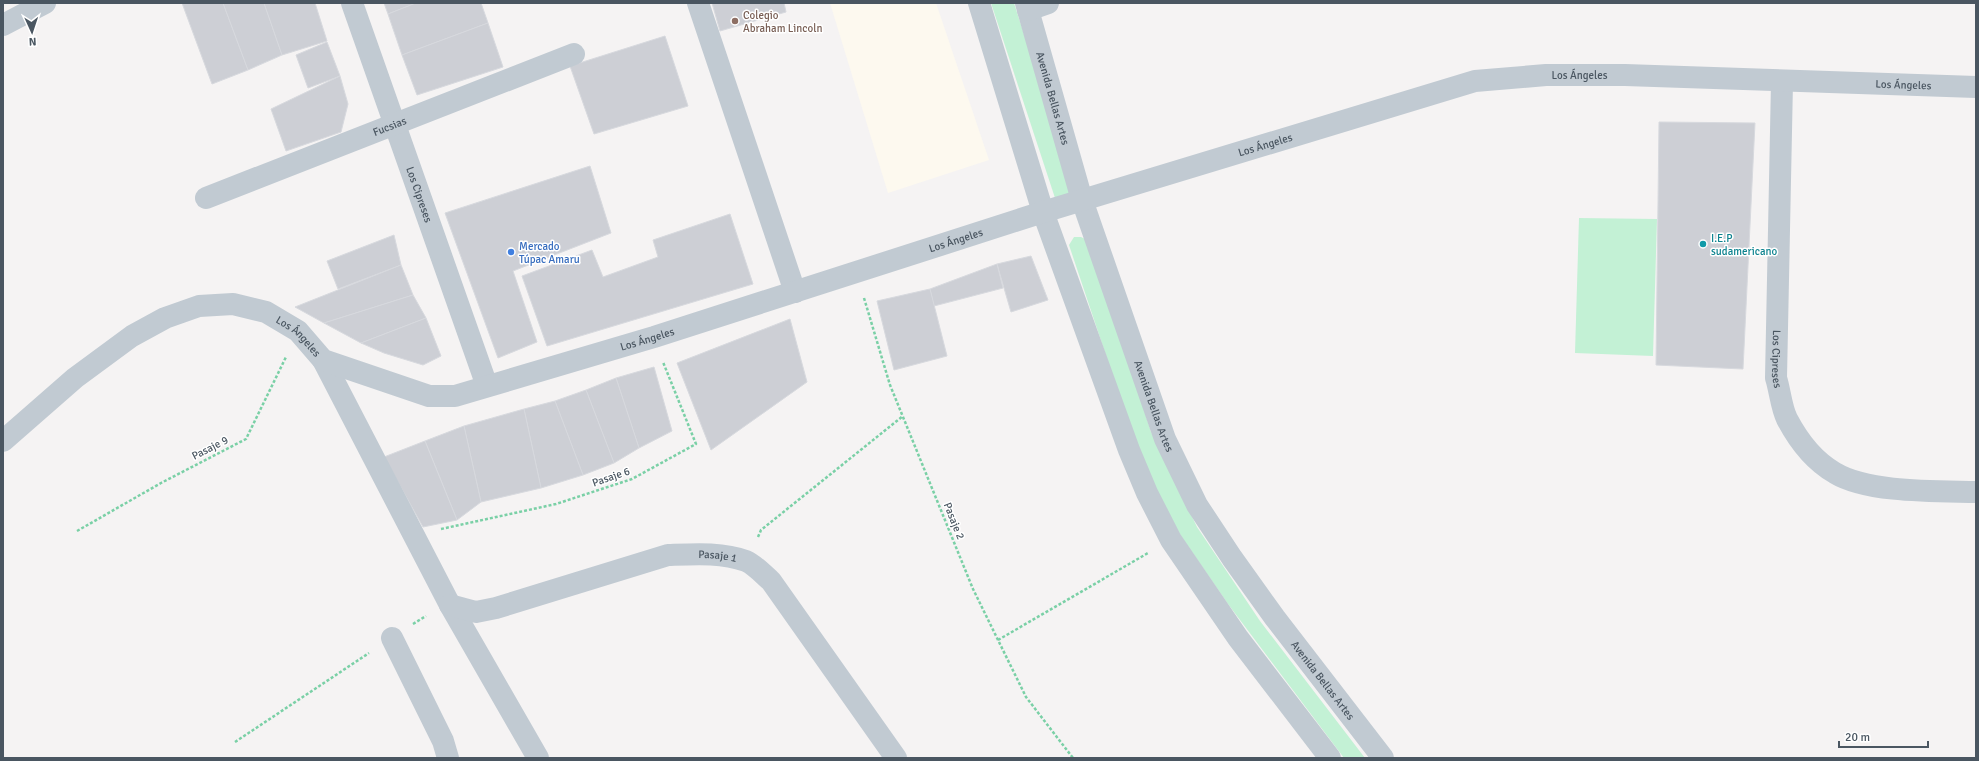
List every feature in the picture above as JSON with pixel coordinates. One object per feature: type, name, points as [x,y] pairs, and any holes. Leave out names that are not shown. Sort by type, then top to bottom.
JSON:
[{"type":"street","points":[[3,25],[45,3]]},
{"type":"street","name":"Los Cipreses","points":[[352,3],[487,386]]},
{"type":"street","points":[[698,3],[795,292]]},
{"type":"street","points":[[978,3],[1043,212],[1129,450],[1170,540],[1238,638],[1330,758]]},
{"type":"street","name":"Avenida Bellas Artes","points":[[1034,5],[1082,200],[1165,439],[1198,506],[1275,618],[1383,758]]},
{"type":"street","name":"Fucsias","points":[[206,198],[574,54]]},
{"type":"street","name":"Los Ángeles","points":[[3,441],[31,414],[75,378],[132,336],[165,318],[199,306],[233,304],[266,312],[298,331],[323,360],[429,396],[455,396],[654,337],[1043,212],[1475,81],[1562,75],[1625,75],[1976,88]]},
{"type":"street","name":"Los Cipreses","points":[[1782,82],[1776,378],[1786,418],[1808,451],[1835,474],[1869,486],[1976,492]]},
{"type":"street","points":[[323,360],[450,605],[538,758]]},
{"type":"street","name":"Pasaje 1","points":[[450,605],[476,612],[496,608],[668,556],[692,554],[724,556],[747,562],[771,581],[896,758]]},
{"type":"street","points":[[392,638],[443,741],[448,758]]},
{"type":"path","name":"Pasaje 2","points":[[857,272],[890,385],[973,589],[1026,697],[1073,758]]},
{"type":"path","name":"Pasaje 9","points":[[77,532],[161,482],[246,439],[298,331]]},
{"type":"path","name":"Pasaje 6","points":[[413,536],[492,517],[556,504],[632,479],[696,444],[654,337]]},
{"type":"path","points":[[747,562],[761,530],[903,416]]},
{"type":"path","points":[[998,640],[1170,540]]},
{"type":"path","points":[[235,742],[433,611],[450,605]]},
{"type":"shaded area","points":[[830,3],[936,3],[989,160],[888,193]]},
{"type":"green space","points":[[991,3],[1014,3],[1077,199],[1055,198]]},
{"type":"green space","points":[[1579,218],[1657,219],[1653,356],[1575,353]]},
{"type":"green space","points":[[1074,237],[1081,237],[1091,242],[1151,432],[1197,527],[1260,621],[1365,758],[1344,758],[1228,604],[1181,536],[1156,490],[1134,439],[1069,245]]},
{"type":"building","points":[[182,3],[223,3],[248,70],[212,84]]},
{"type":"building","points":[[223,3],[264,3],[282,55],[248,70]]},
{"type":"building","points":[[264,3],[315,3],[327,41],[282,55]]},
{"type":"building","points":[[384,3],[416,3],[388,14]]},
{"type":"building","points":[[416,3],[481,3],[488,23],[402,55],[388,14]]},
{"type":"building","name":"Colegio Abraham Lincoln","points":[[712,3],[784,3],[786,12],[720,31]]},
{"type":"building","points":[[488,23],[503,67],[417,95],[402,55]]},
{"type":"building","points":[[665,36],[688,106],[594,134],[570,66]]},
{"type":"building","points":[[327,42],[340,76],[308,88],[296,55]]},
{"type":"building","points":[[340,76],[348,104],[341,132],[286,151],[271,109]]},
{"type":"building","name":"I.E.P sudamericano","points":[[1659,122],[1755,123],[1743,369],[1656,365]]},
{"type":"building","name":"Mercado Túpac Amaru","points":[[590,166],[611,233],[513,271],[537,342],[498,358],[445,213]]},
{"type":"building","points":[[730,214],[753,284],[547,346],[522,276],[592,250],[603,277],[658,257],[653,240]]},
{"type":"building","points":[[394,235],[401,265],[338,289],[327,261]]},
{"type":"building","points":[[1031,256],[1048,300],[1011,312],[997,264]]},
{"type":"building","points":[[997,264],[1003,288],[934,306],[930,289]]},
{"type":"building","points":[[401,265],[413,295],[324,323],[295,307]]},
{"type":"building","points":[[930,289],[947,356],[894,370],[877,301]]},
{"type":"building","points":[[413,295],[426,318],[361,343],[324,323]]},
{"type":"building","points":[[426,318],[441,356],[423,365],[384,353],[361,343]]},
{"type":"building","points":[[790,319],[807,382],[711,450],[677,363]]},
{"type":"building","points":[[654,367],[672,431],[639,448],[616,378]]},
{"type":"building","points":[[616,378],[639,448],[614,463],[586,390]]},
{"type":"building","points":[[586,390],[614,463],[583,475],[555,401]]},
{"type":"building","points":[[555,401],[583,475],[541,488],[524,409]]},
{"type":"building","points":[[524,409],[541,488],[481,502],[464,426]]},
{"type":"building","points":[[464,426],[481,502],[457,520],[425,441]]},
{"type":"building","points":[[425,441],[457,520],[423,527],[384,457]]},
{"type":"place","name":"Colegio Abraham Lincoln","points":[[735,21]]},
{"type":"place","name":"I.E.P sudamericano","points":[[1703,244]]},
{"type":"place","name":"Mercado Túpac Amaru","points":[[511,252]]}]
